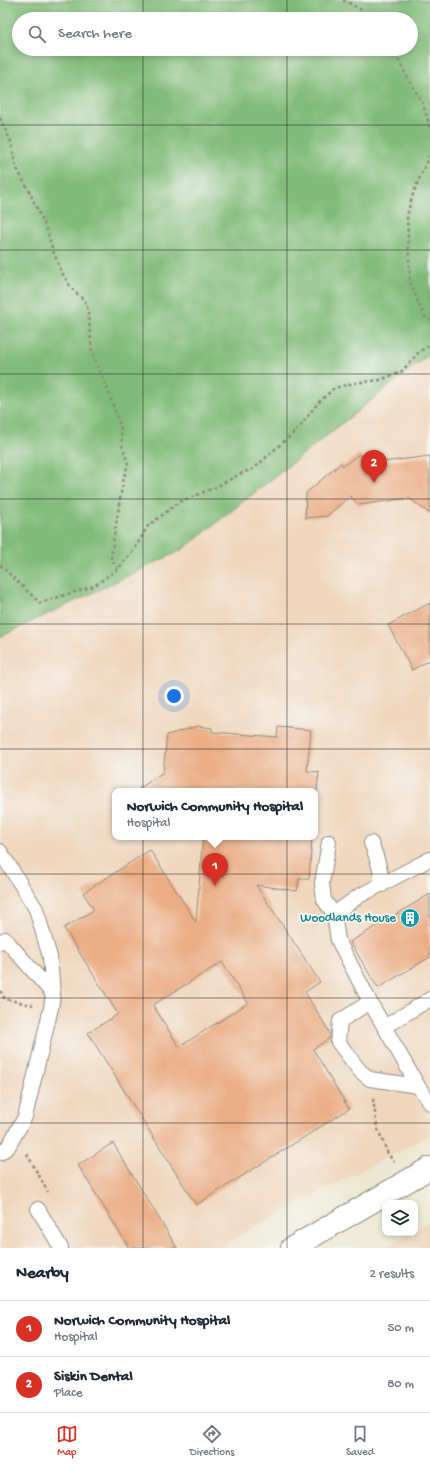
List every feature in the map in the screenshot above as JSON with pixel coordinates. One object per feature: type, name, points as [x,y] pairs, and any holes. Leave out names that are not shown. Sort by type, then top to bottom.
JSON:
[{"type":"street","points":[[292,1248],[430,1168]]},
{"type":"lane","points":[[329,842],[322,883],[324,900],[334,914],[338,940],[384,1027],[418,1086],[430,1103]]},
{"type":"lane","points":[[371,843],[378,858],[381,870],[382,885]]},
{"type":"lane","points":[[0,851],[36,909],[50,957],[53,994],[25,1117],[8,1147],[0,1153]]},
{"type":"lane","points":[[334,914],[359,896],[430,859]]},
{"type":"lane","points":[[0,942],[5,939],[53,994]]},
{"type":"lane","points":[[384,1027],[430,999]]},
{"type":"lane","points":[[370,1002],[340,1021],[338,1042],[360,1071],[370,1079],[418,1086]]},
{"type":"lane","points":[[38,1209],[61,1248]]},
{"type":"path","points":[[343,0],[363,12]]},
{"type":"path","points":[[396,56],[424,104],[430,128]]},
{"type":"path","points":[[0,118],[11,142],[16,167],[46,228],[62,273],[72,289],[85,301],[88,310],[92,352],[106,385],[121,428],[122,445],[128,464],[123,481],[111,559],[118,569]]},
{"type":"path","points":[[430,155],[412,197],[407,216],[410,282],[424,316],[430,320]]},
{"type":"path","points":[[0,565],[40,603],[94,586],[118,569],[134,550],[148,526],[179,502],[214,488],[253,469],[299,428],[318,404],[334,388],[354,383],[380,380],[401,372],[420,351],[430,345]]},
{"type":"path","points":[[0,991],[5,999],[51,1008]]},
{"type":"path","points":[[370,1079],[377,1127],[388,1154],[406,1181]]},
{"type":"path","points":[[16,1133],[48,1193]]},
{"type":"shaded area","points":[[430,354],[430,1135],[258,1225],[219,1248],[0,1248],[0,637],[182,550]]},
{"type":"shaded area","points":[[430,1221],[430,1248],[384,1248],[405,1236],[418,1236],[418,1228]]},
{"type":"green space","points":[[0,0],[430,0],[430,354],[182,550],[0,637]]},
{"type":"building","points":[[359,454],[367,464],[430,456],[430,514],[409,498],[359,505],[350,496],[327,516],[305,518],[306,493],[341,463],[343,466]]},
{"type":"building","points":[[430,603],[430,660],[412,670],[388,625]]},
{"type":"building","points":[[198,726],[212,728],[212,732],[277,737],[278,727],[311,730],[307,771],[319,772],[317,788],[140,788],[163,772],[167,735]]},
{"type":"building","points":[[203,840],[312,840],[309,879],[299,879],[297,891],[256,885],[320,982],[305,992],[330,1033],[330,1038],[313,1049],[349,1109],[196,1205],[88,1033],[118,1014],[64,928],[94,910],[83,893],[150,850],[196,922]],"holes":[[[222,962],[248,1003],[179,1047],[153,1005]]]},
{"type":"building","name":"Woodlands House","points":[[430,894],[430,957],[378,988],[350,942]]},
{"type":"building","points":[[113,1143],[177,1248],[129,1248],[78,1165]]},
{"type":"place","name":"Siskin Dental","points":[[374,483]]},
{"type":"place","name":"Norwich Community Hospital","points":[[215,886]]},
{"type":"place","name":"Woodlands House","points":[[410,918]]}]
